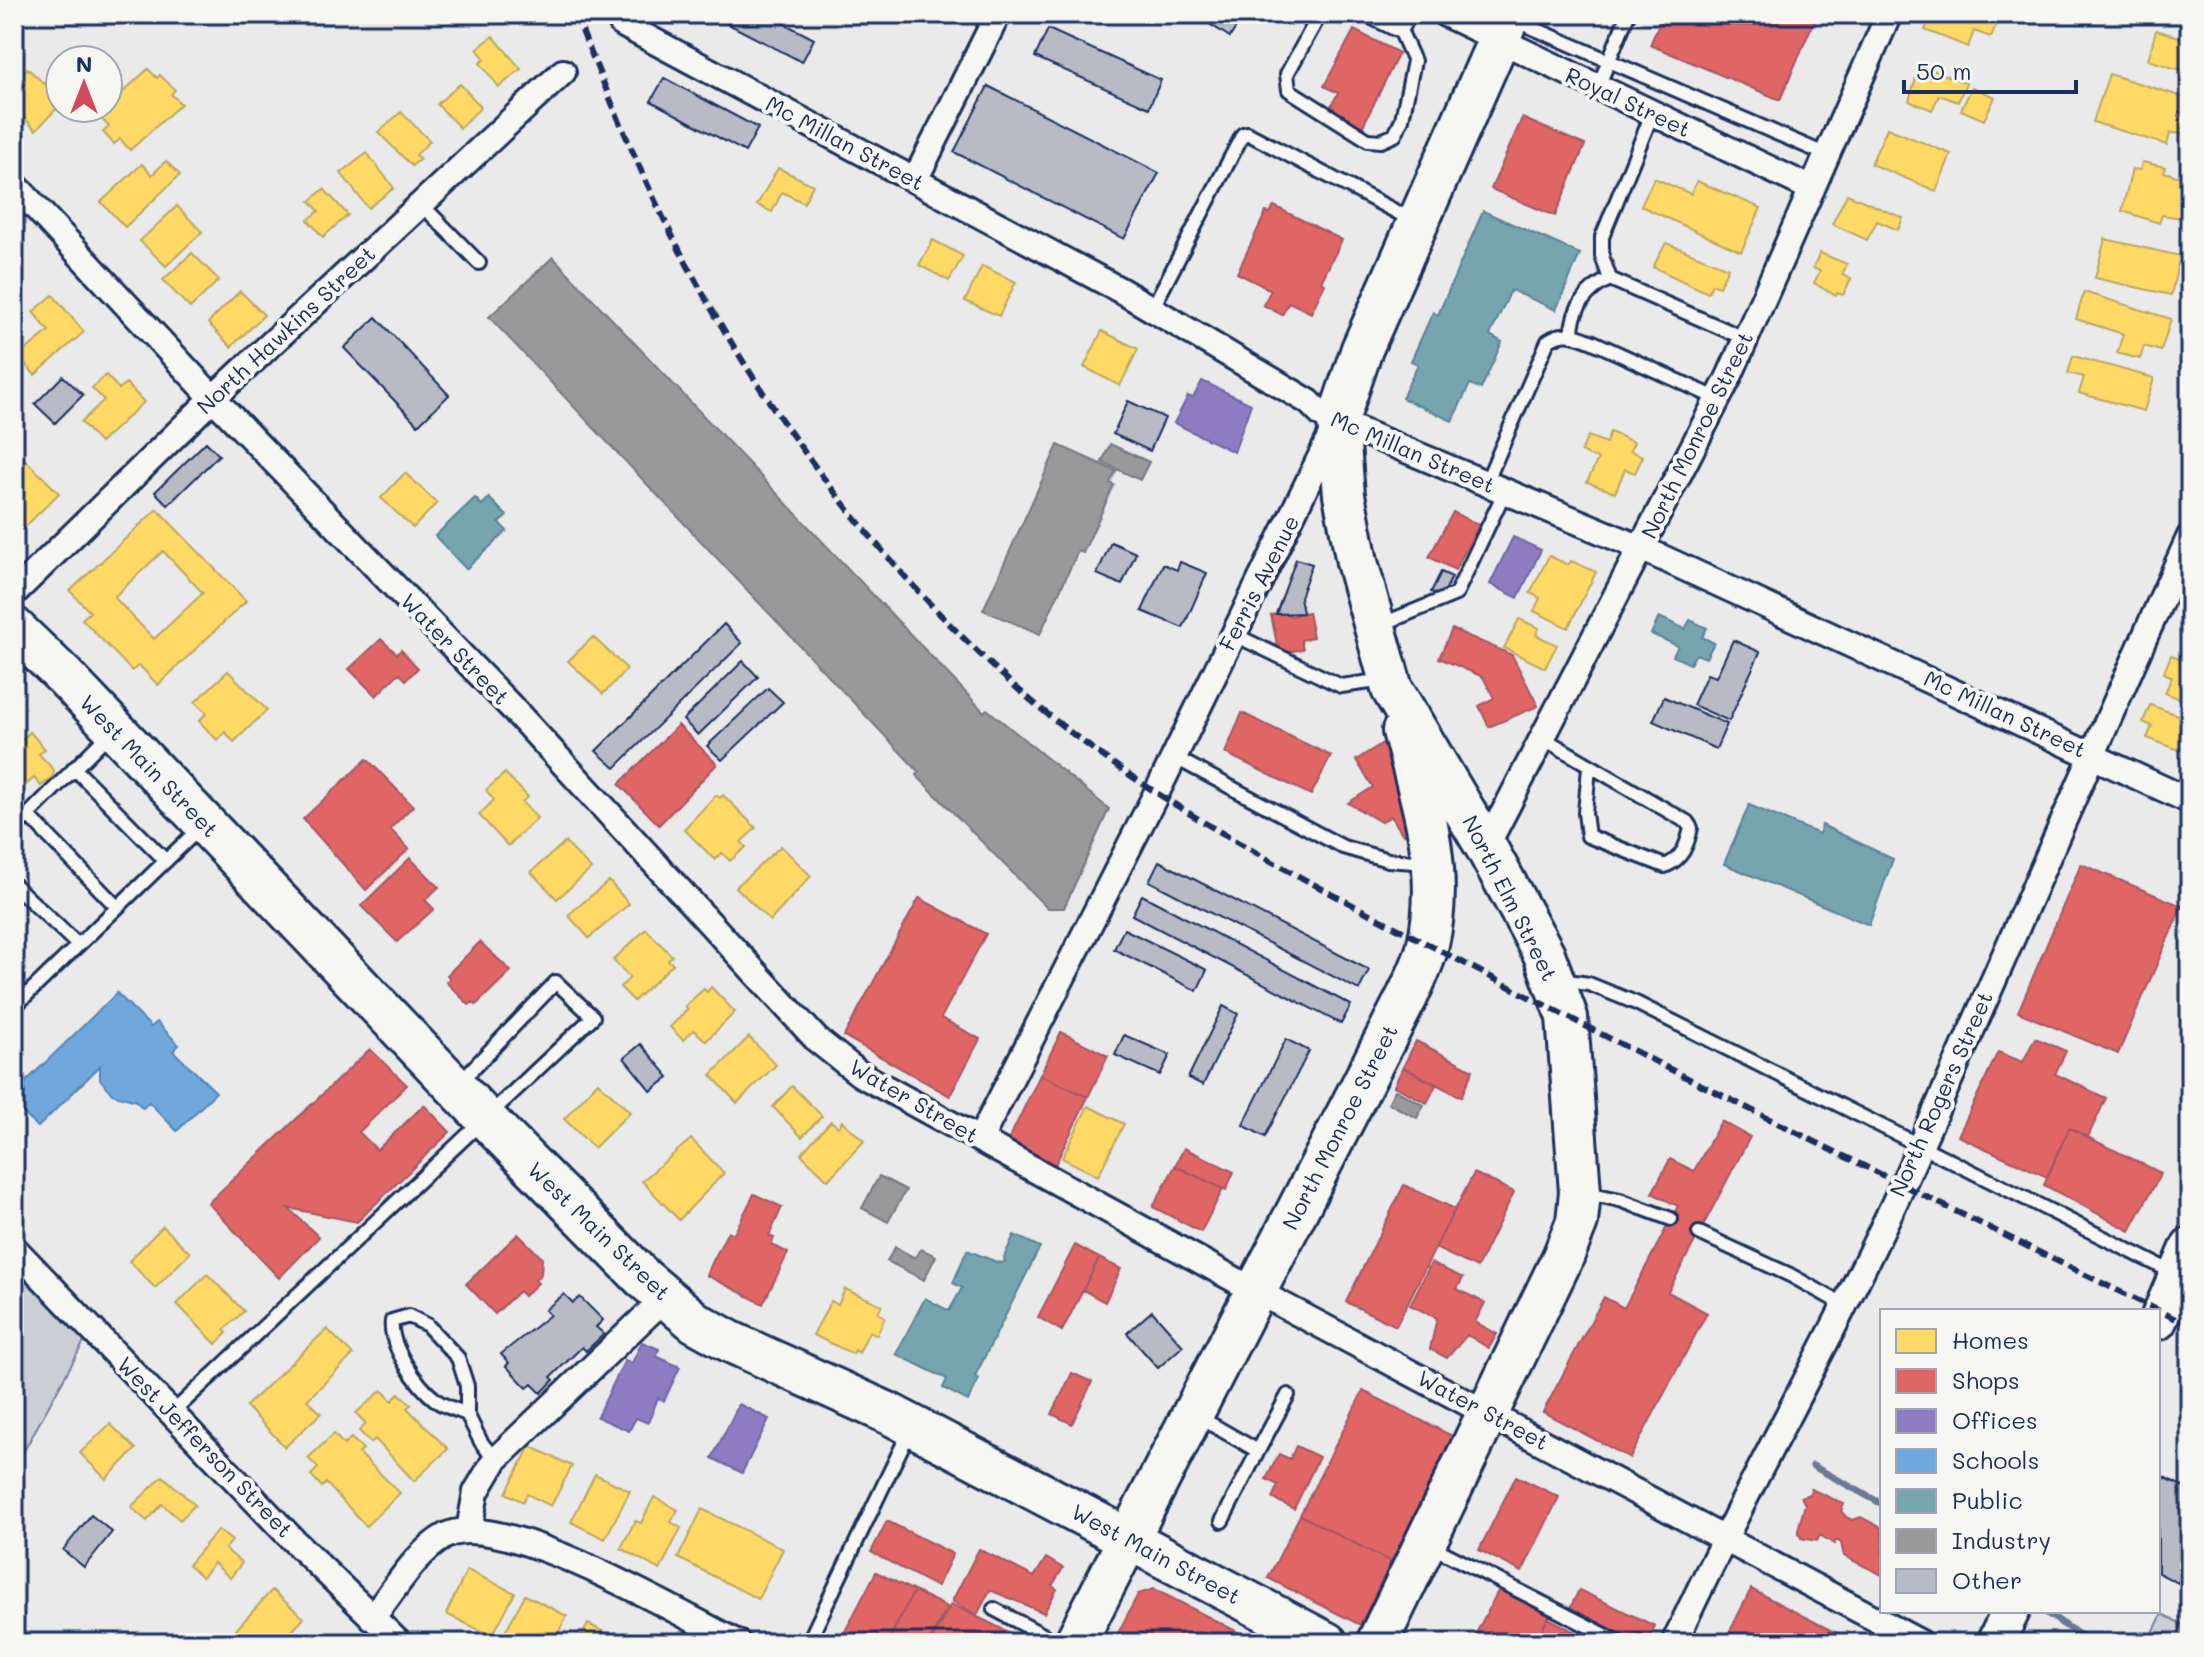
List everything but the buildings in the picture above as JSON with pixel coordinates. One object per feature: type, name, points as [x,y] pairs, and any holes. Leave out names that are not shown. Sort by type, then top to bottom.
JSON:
[{"type":"main road","name":"Ferris Avenue","points":[[1338,420],[1362,349],[1506,24]]},
{"type":"main road","name":"North Elm Street","points":[[1338,420],[1344,495],[1373,627],[1390,684],[1486,847],[1544,954],[1567,1017],[1580,1192],[1577,1222],[1563,1257],[1377,1643]]},
{"type":"main road","name":"West Main Street","points":[[14,628],[487,1120],[695,1322],[731,1342],[913,1426],[1323,1642]]},
{"type":"main road","name":"North Monroe Street","points":[[1075,1643],[1408,995],[1428,944],[1434,864],[1427,818],[1390,684]]},
{"type":"street","points":[[915,180],[998,14]]},
{"type":"street","name":"Royal Street","points":[[1445,14],[1506,24],[1598,87],[1812,189]]},
{"type":"street","name":"North Monroe Street","points":[[1486,847],[1718,399],[1889,14]]},
{"type":"street","name":"Mc Millan Street","points":[[622,19],[1152,309],[1309,402],[1322,415],[1641,548],[2190,801]]},
{"type":"street","name":"North Hawkins Street","points":[[14,593],[213,398],[563,72]]},
{"type":"street","name":"Water Street","points":[[14,184],[213,398],[516,712],[817,1040],[860,1074],[1921,1643]]},
{"type":"street","name":"Ferris Avenue","points":[[980,1139],[1174,757],[1338,420]]},
{"type":"street","name":"North Rogers Street","points":[[1674,1643],[1919,1147],[2090,754],[2187,551]]},
{"type":"street","name":"West Jefferson Street","points":[[14,1248],[399,1643]]},
{"type":"street","points":[[2160,1317],[2185,1267]]},
{"type":"street","points":[[469,1530],[476,1492],[495,1460],[666,1297]]},
{"type":"street","points":[[372,1618],[425,1552],[444,1537],[469,1530],[520,1540],[567,1558],[738,1643]]},
{"type":"street","points":[[1995,1643],[2010,1613]]},
{"type":"lane","points":[[1320,14],[1287,74],[1289,90],[1368,140],[1381,141],[1395,135],[1402,119],[1414,61],[1401,32],[1364,14]]},
{"type":"lane","points":[[1401,32],[1409,14]]},
{"type":"lane","points":[[1598,87],[1628,14]]},
{"type":"lane","points":[[1506,24],[1608,62],[1827,155]]},
{"type":"lane","points":[[1652,114],[1602,237],[1602,256],[1610,279],[1746,339]]},
{"type":"lane","points":[[1152,309],[1243,134],[1247,133],[1419,224]]},
{"type":"lane","points":[[422,205],[479,263]]},
{"type":"lane","points":[[1572,334],[1572,323],[1582,301],[1594,286],[1610,279]]},
{"type":"lane","points":[[1373,627],[1423,610],[1456,594],[1548,341],[1557,335],[1572,334],[1718,399]]},
{"type":"lane","points":[[1233,634],[1341,686],[1390,684]]},
{"type":"lane","points":[[14,829],[113,729]]},
{"type":"lane","points":[[1541,737],[1687,822],[1691,828],[1688,843],[1678,861],[1665,866],[1588,836],[1585,813],[1589,767]]},
{"type":"lane","points":[[1174,757],[1343,847],[1388,860],[1434,864]]},
{"type":"lane","points":[[74,768],[166,861]]},
{"type":"lane","points":[[28,815],[117,907]]},
{"type":"lane","points":[[14,1007],[204,824]]},
{"type":"lane","points":[[14,885],[78,945]]},
{"type":"lane","points":[[1553,979],[1589,984],[1636,1003],[1919,1147],[2185,1267]]},
{"type":"lane","points":[[172,1413],[593,1017],[556,982],[455,1086]]},
{"type":"lane","points":[[1580,1192],[1620,1200],[1671,1219]]},
{"type":"lane","points":[[1699,1233],[1790,1275],[1842,1304]]},
{"type":"lane","points":[[467,1414],[437,1401],[398,1354],[390,1337],[392,1321],[409,1316],[427,1325],[458,1358],[467,1386],[467,1414],[481,1442],[495,1460]]},
{"type":"lane","points":[[1222,1521],[1288,1395]]},
{"type":"lane","points":[[1191,1413],[1258,1451]]},
{"type":"lane","points":[[808,1643],[913,1426]]},
{"type":"lane","points":[[1426,1543],[1621,1643]]},
{"type":"lane","points":[[994,1609],[1058,1643]]},
{"type":"shaded area","points":[[14,1263],[85,1340],[14,1469]]},
{"type":"shaded area","points":[[2162,1614],[2190,1628],[2190,1643],[2148,1643]]},
{"type":"waterway","points":[[1813,1466],[1880,1503]]},
{"type":"waterway","points":[[2047,1613],[2091,1643]]},
{"type":"railway","points":[[575,14],[665,222],[711,308],[782,421],[863,528],[907,578],[952,627],[1051,717],[1163,797],[1282,867],[1735,1102],[2155,1309]]},
{"type":"railway","points":[[2160,1311],[2190,1326]]}]
